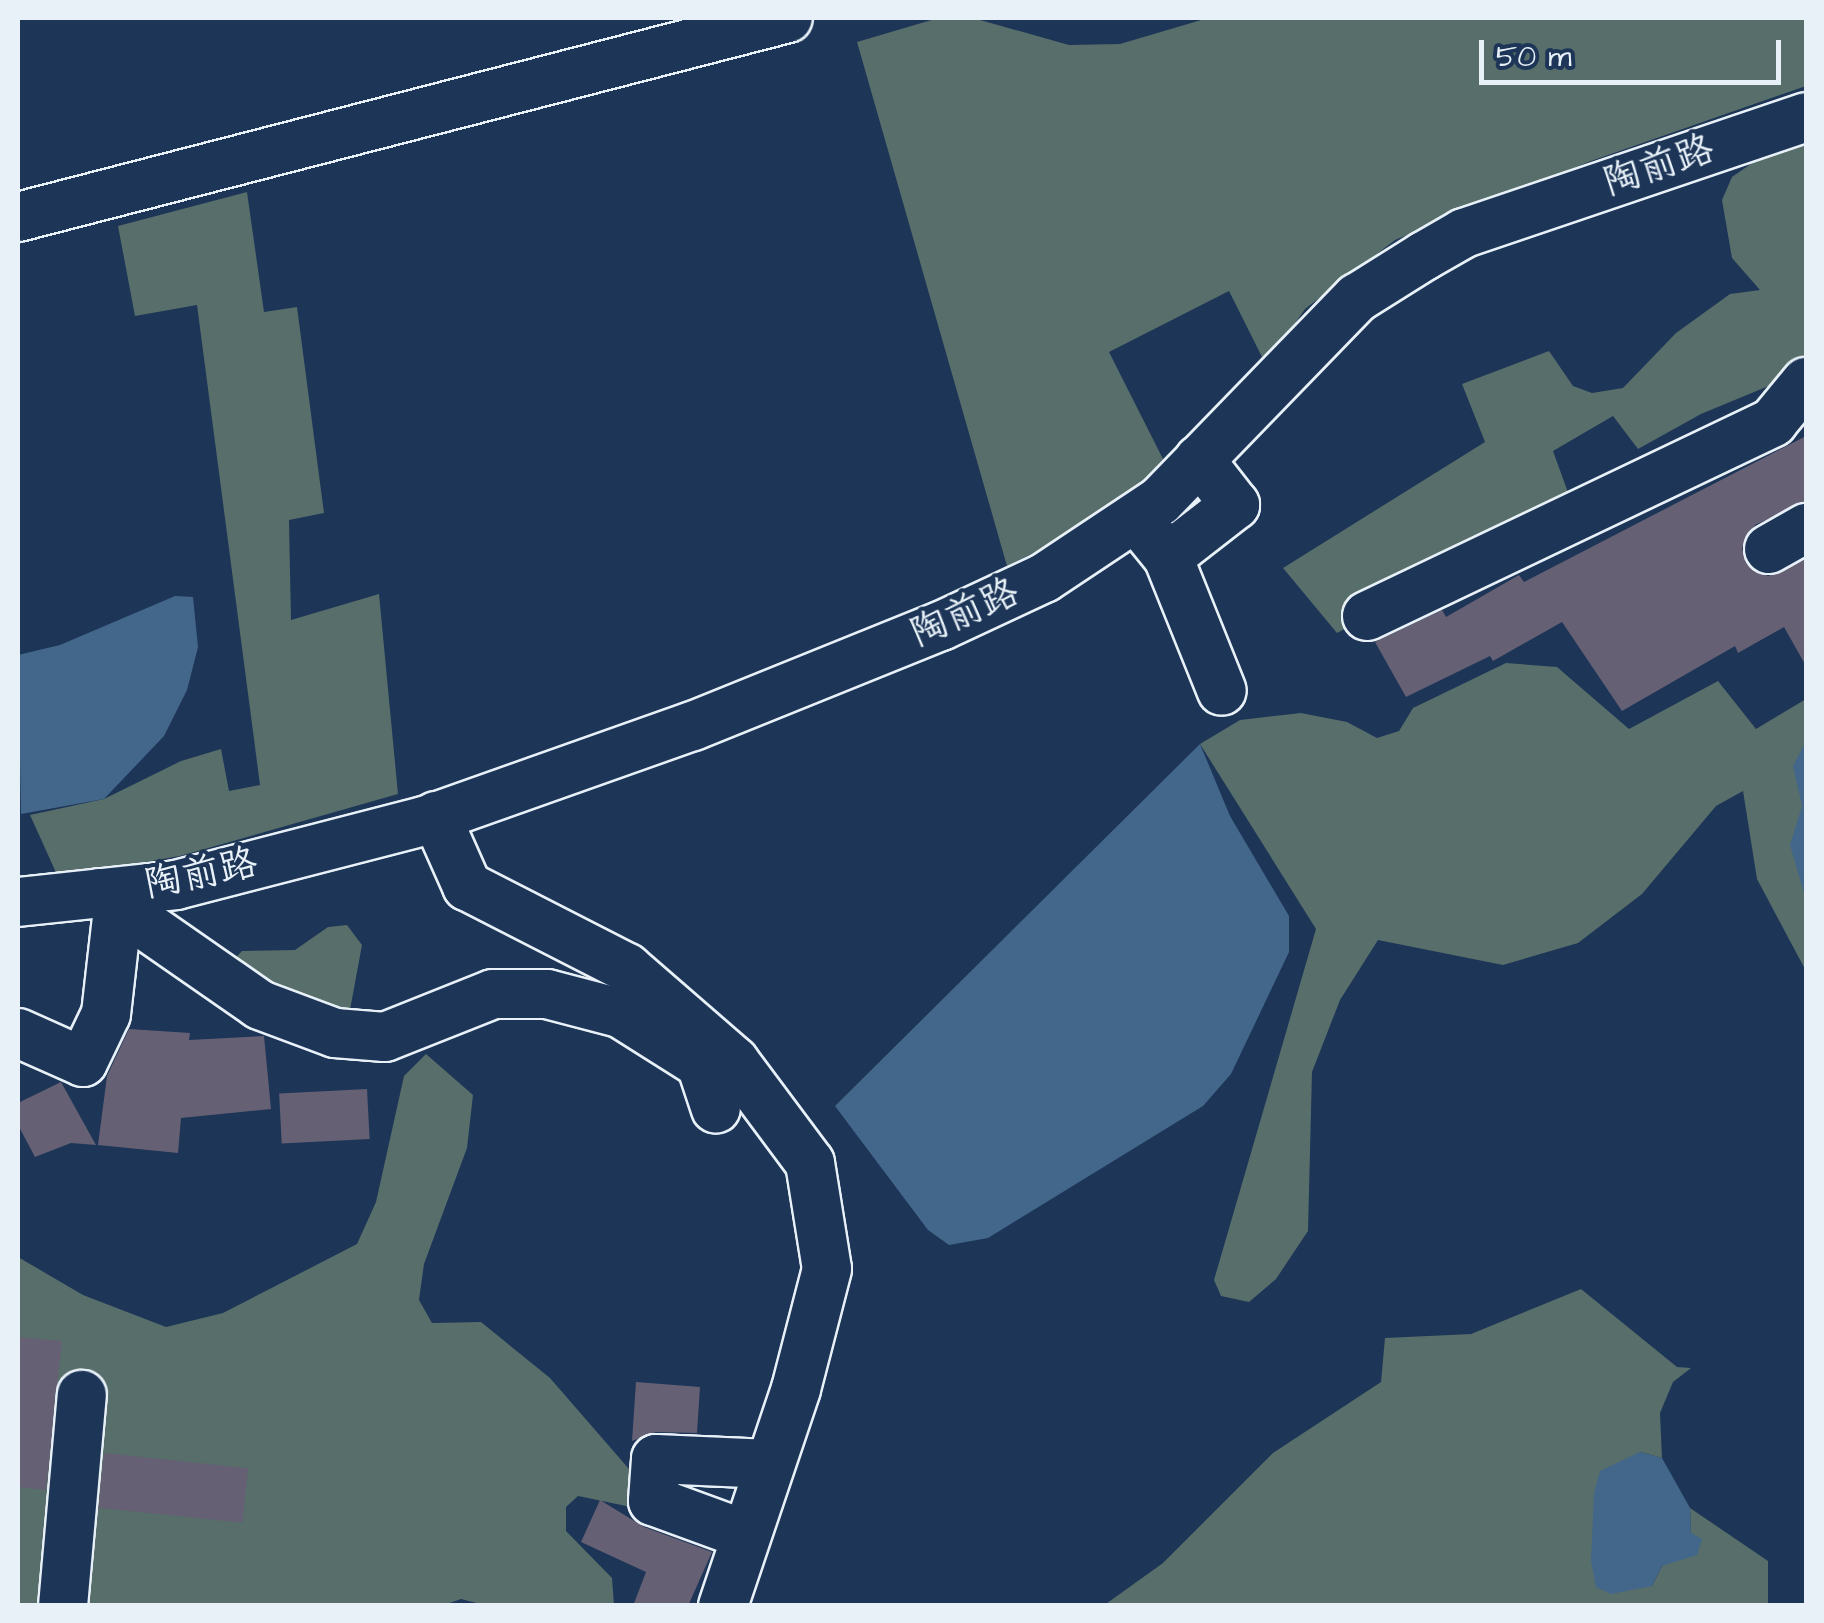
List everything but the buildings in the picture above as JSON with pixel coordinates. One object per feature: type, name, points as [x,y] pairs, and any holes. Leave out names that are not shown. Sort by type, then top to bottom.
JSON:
[{"type":"street","points":[[18,217],[788,18]]},
{"type":"street","name":"陶前路","points":[[18,902],[108,901],[436,816],[694,726],[941,626],[1044,578],[1137,519],[1357,298],[1464,233],[1806,118]]},
{"type":"street","points":[[1367,616],[1773,422],[1806,382]]},
{"type":"street","points":[[1168,557],[1236,505],[1200,459]]},
{"type":"street","points":[[1137,519],[1168,557],[1222,691]]},
{"type":"street","points":[[436,816],[467,886],[627,968],[719,1083]]},
{"type":"street","points":[[18,1033],[83,1062],[106,1014],[108,901]]},
{"type":"street","points":[[108,901],[260,1005],[335,1033],[385,1037],[493,994],[548,994],[620,1013],[664,1036],[701,1064],[810,1163],[827,1269],[770,1464],[723,1606]]},
{"type":"street","points":[[63,1606],[82,1395]]},
{"type":"street","points":[[746,1535],[653,1500],[656,1459],[770,1464]]},
{"type":"green space","points":[[1208,18],[1806,18],[1806,86],[1591,161],[1395,240],[1305,309],[1266,365],[1229,291],[1109,352],[1163,459],[1130,495],[1080,530],[1007,566],[857,42],[935,19],[980,20],[1069,45],[1120,44]]},
{"type":"green space","points":[[1806,136],[1806,352],[1790,377],[1701,414],[1638,449],[1613,416],[1553,451],[1574,509],[1337,633],[1283,568],[1485,442],[1462,384],[1549,351],[1573,386],[1592,393],[1623,388],[1676,333],[1730,294],[1760,290],[1732,258],[1722,200],[1732,177],[1778,145]]},
{"type":"green space","points":[[247,192],[264,312],[297,307],[324,513],[289,520],[291,620],[379,594],[398,794],[180,856],[58,877],[30,815],[104,799],[181,761],[221,749],[229,791],[260,785],[197,305],[135,316],[118,226]]},
{"type":"green space","points":[[1506,663],[1557,667],[1629,729],[1718,681],[1756,729],[1806,699],[1806,971],[1757,879],[1743,791],[1716,806],[1642,894],[1578,943],[1503,965],[1378,940],[1340,1000],[1312,1072],[1308,1231],[1276,1279],[1249,1302],[1221,1296],[1214,1280],[1316,929],[1200,744],[1240,720],[1301,713],[1347,722],[1377,738],[1399,731],[1413,708]]},
{"type":"green space","points":[[347,925],[362,945],[350,1010],[358,1019],[225,969],[242,951],[295,950],[328,927]]},
{"type":"green space","points":[[426,1054],[473,1095],[467,1148],[424,1264],[419,1300],[432,1323],[481,1322],[550,1378],[629,1469],[631,1507],[578,1496],[566,1507],[566,1531],[612,1578],[614,1605],[488,1606],[461,1599],[441,1606],[18,1605],[18,1257],[83,1295],[166,1327],[223,1313],[357,1244],[376,1202],[404,1076]]},
{"type":"green space","points":[[1581,1289],[1677,1367],[1691,1368],[1673,1382],[1660,1413],[1662,1458],[1640,1452],[1652,1586],[1662,1566],[1682,1555],[1691,1533],[1690,1508],[1768,1561],[1768,1605],[1103,1606],[1163,1563],[1273,1453],[1381,1382],[1385,1338],[1471,1334]]},
{"type":"water","points":[[175,596],[193,597],[198,647],[187,690],[164,736],[104,799],[21,814],[18,655],[60,645]]},
{"type":"water","points":[[1806,741],[1806,900],[1790,845],[1802,806],[1793,766]]},
{"type":"water","points":[[1200,744],[1230,816],[1289,916],[1289,952],[1231,1074],[1203,1106],[988,1238],[949,1245],[928,1230],[835,1106]]},
{"type":"water","points":[[1640,1452],[1662,1458],[1690,1508],[1691,1533],[1702,1539],[1697,1555],[1662,1566],[1652,1586],[1611,1594],[1596,1587],[1591,1561],[1594,1493],[1600,1471]]}]
